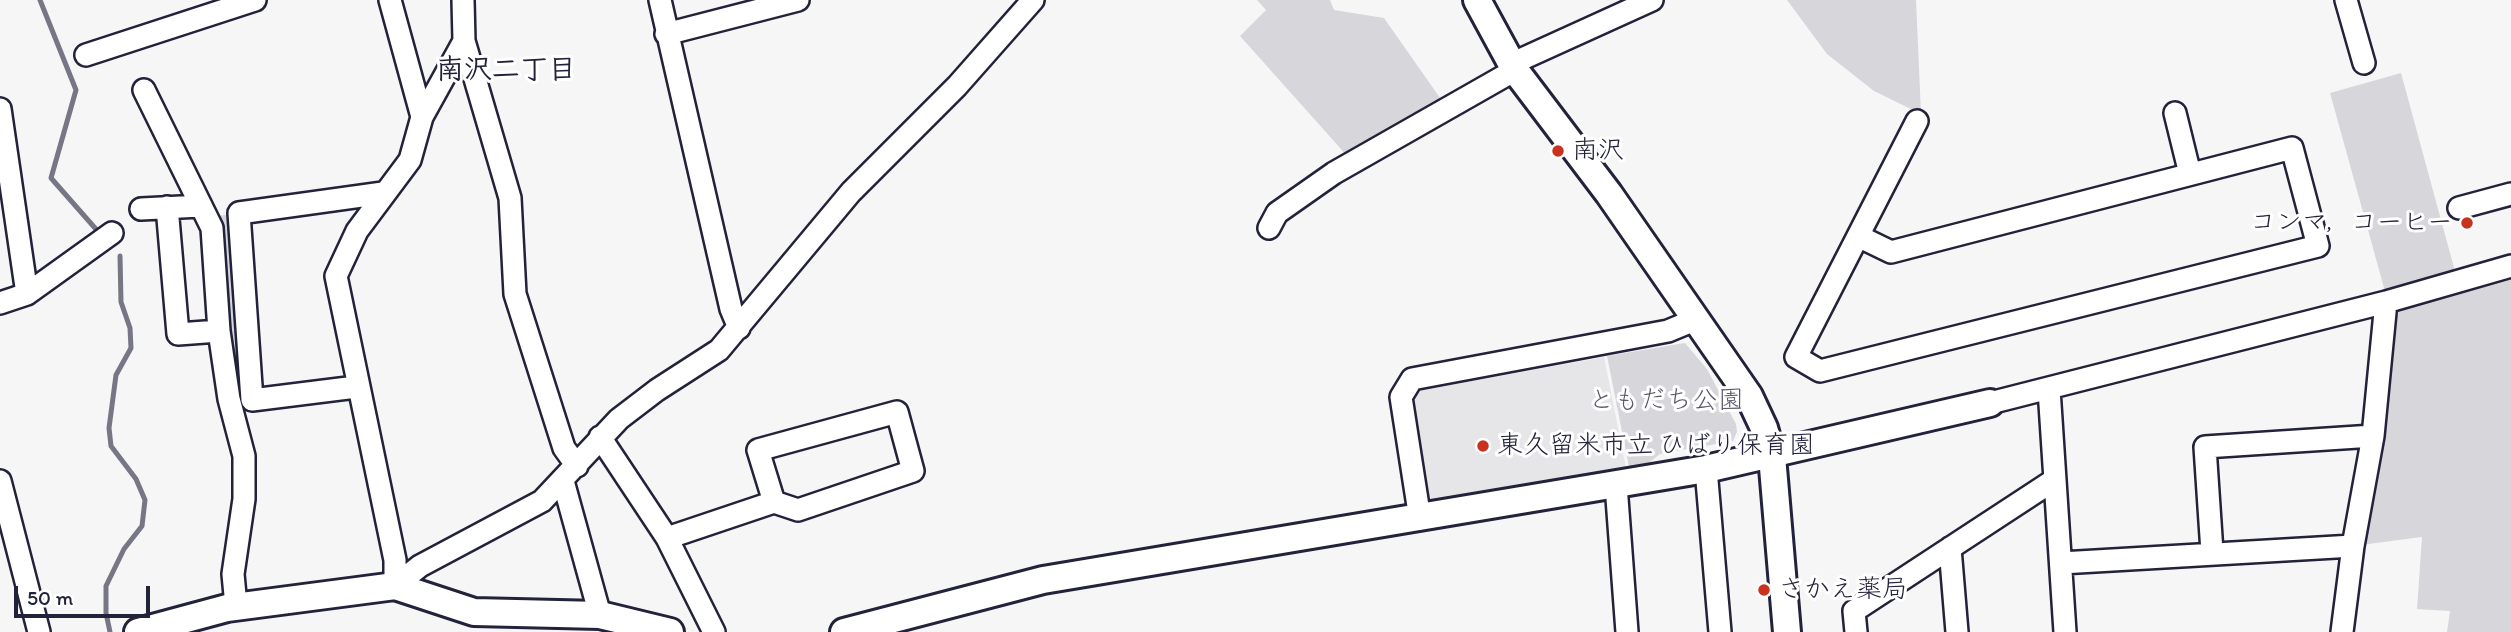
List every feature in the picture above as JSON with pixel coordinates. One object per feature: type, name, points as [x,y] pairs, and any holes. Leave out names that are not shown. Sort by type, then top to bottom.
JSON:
[{"type":"street","points":[[86,55],[255,0]]},
{"type":"street","points":[[390,0],[422,117]]},
{"type":"street","points":[[463,0],[464,41],[510,198],[515,294],[564,448],[600,615]]},
{"type":"street","points":[[660,0],[731,309],[739,328]]},
{"type":"street","points":[[666,34],[797,0]]},
{"type":"street","points":[[395,586],[420,566],[541,501],[570,473],[600,436],[657,390],[719,350],[835,210],[974,67],[1033,0]]},
{"type":"street","points":[[1477,0],[1513,67],[1609,194],[1745,388],[1764,428],[1772,456],[1787,632]]},
{"type":"street","points":[[1269,228],[1277,213],[1334,173],[1513,67],[1651,0]]},
{"type":"street","points":[[2346,0],[2364,63]]},
{"type":"street","points":[[395,586],[395,560],[356,387],[336,276],[357,231],[410,160],[422,117],[464,41]]},
{"type":"street","points":[[144,90],[212,228],[219,331],[229,399],[244,456],[244,499],[233,574],[236,606]]},
{"type":"street","points":[[0,109],[27,294]]},
{"type":"street","points":[[2175,113],[2190,174]]},
{"type":"street","points":[[1858,236],[1891,251],[2292,148],[2318,246],[1820,371],[1796,357],[1858,236],[1917,121]]},
{"type":"street","points":[[356,387],[252,400],[239,213],[383,193]]},
{"type":"street","points":[[2459,208],[2511,194]]},
{"type":"street","points":[[141,209],[201,206]]},
{"type":"street","points":[[167,207],[178,334],[219,331]]},
{"type":"street","points":[[0,303],[27,294],[112,233]]},
{"type":"street","points":[[844,632],[1043,580],[1420,519],[1772,456],[2049,389],[2386,302],[2511,265]]},
{"type":"street","points":[[2342,632],[2353,546],[2373,436],[2386,302]]},
{"type":"street","points":[[1420,519],[1401,397],[1412,379],[1668,331],[1697,319]]},
{"type":"street","points":[[2049,389],[2065,632]]},
{"type":"street","points":[[667,538],[774,502],[798,510],[913,471],[897,412],[758,450],[774,502]]},
{"type":"street","points":[[600,436],[667,538],[714,632]]},
{"type":"street","points":[[2212,552],[2205,447],[2373,436]]},
{"type":"street","points":[[1706,469],[1720,632]]},
{"type":"street","points":[[1856,632],[1854,611],[2054,480]]},
{"type":"street","points":[[0,481],[39,632]]},
{"type":"street","points":[[1616,485],[1627,632]]},
{"type":"street","points":[[2061,563],[2212,552],[2353,546]]},
{"type":"street","points":[[1950,548],[1957,632]]},
{"type":"street","points":[[138,632],[236,606],[395,586],[474,612],[600,615],[670,632]]},
{"type":"shaded area","name":"東久留米市立 ひばり保育園","points":[[1604,357],[1628,478],[1429,517],[1411,399],[1418,391]]},
{"type":"green space","points":[[1257,0],[1330,0],[1334,10],[1384,18],[1445,105],[1349,158],[1240,36],[1266,10]]},
{"type":"green space","points":[[1787,0],[1916,0],[1921,114],[1874,91],[1827,54]]},
{"type":"green space","points":[[2401,73],[2456,275],[2386,295],[2330,93]]},
{"type":"green space","points":[[239,213],[252,400],[235,402],[210,217]]},
{"type":"green space","points":[[2511,273],[2511,632],[2447,632],[2450,611],[2417,609],[2422,537],[2353,546],[2386,302]]},
{"type":"green space","name":"ともだち公園","points":[[1685,343],[1707,369],[1736,424],[1737,432],[1733,441],[1660,454],[1631,477],[1607,356]]},
{"type":"waterway","points":[[40,0],[76,90],[51,178],[102,236]]},
{"type":"waterway","points":[[110,632],[106,613],[106,586],[124,549],[142,526],[145,500],[136,479],[111,446],[109,428],[116,375],[131,348],[130,328],[121,302],[120,256]]},
{"type":"place","name":"南沢","points":[[1558,151]]},
{"type":"place","name":"コンマ，コーヒー","points":[[2467,223]]},
{"type":"place","name":"東久留米市立 ひばり保育園","points":[[1483,446]]},
{"type":"place","name":"さかえ薬局","points":[[1764,590]]},
{"type":"district","name":"南沢二丁目","points":[[506,71]]}]
